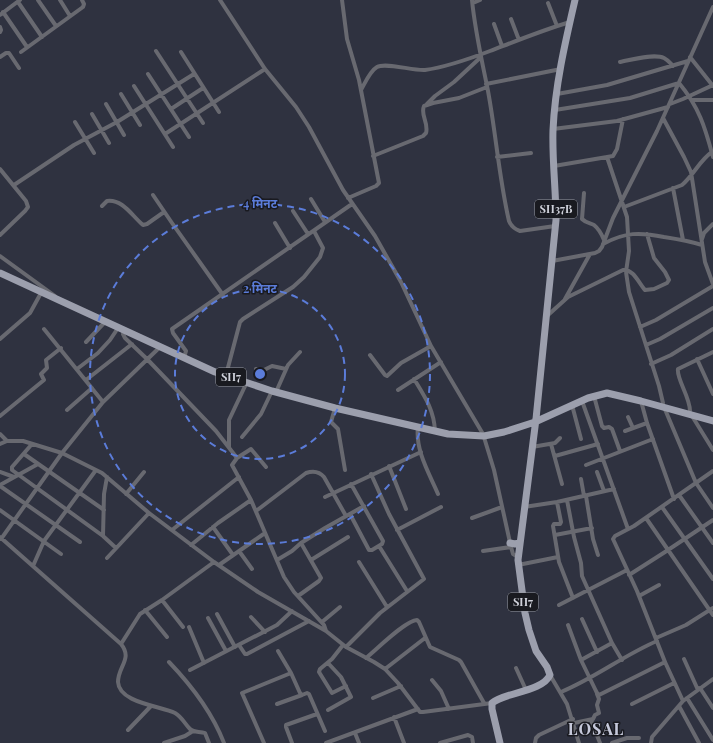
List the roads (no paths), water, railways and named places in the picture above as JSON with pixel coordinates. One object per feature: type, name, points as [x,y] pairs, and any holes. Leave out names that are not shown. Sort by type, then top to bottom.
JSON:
[{"type":"main road","name":"SH37B","points":[[536,420],[539,377],[547,316],[555,226],[556,190],[553,129],[561,69],[575,0]]},
{"type":"main road","name":"SH7","points":[[0,273],[208,369],[274,392],[435,431],[481,435],[512,428],[536,420],[519,543],[518,565],[525,613],[530,635],[536,651],[547,667],[550,675]]},
{"type":"main road","points":[[536,420],[564,405],[599,391],[618,392],[713,418]]},
{"type":"main road","points":[[536,420],[594,396],[607,393],[663,405]]},
{"type":"main road","points":[[691,413],[713,421]]},
{"type":"main road","points":[[510,545],[519,543]]},
{"type":"main road","points":[[500,743],[492,703],[499,699],[526,690],[547,679],[550,675]]},
{"type":"street","points":[[38,0],[56,26]]},
{"type":"street","points":[[60,0],[70,16]]},
{"type":"street","points":[[20,52],[84,5],[82,0]]},
{"type":"street","points":[[220,0],[264,69],[302,116],[348,198],[370,228],[391,265],[431,346],[481,435],[502,507],[510,545],[513,554],[518,556]]},
{"type":"street","points":[[342,0],[347,39],[361,90],[379,180],[378,185],[348,198]]},
{"type":"street","points":[[480,0],[472,1],[487,85],[504,200],[511,225],[520,231],[555,226]]},
{"type":"street","points":[[27,47],[2,14],[19,1],[42,37]]},
{"type":"street","points":[[548,3],[557,26]]},
{"type":"street","points":[[552,261],[599,251],[613,218],[663,118],[713,8]]},
{"type":"street","points":[[511,19],[519,40]]},
{"type":"street","points":[[361,90],[372,71],[378,66],[425,70],[448,65],[481,55],[570,22]]},
{"type":"street","points":[[494,24],[502,46]]},
{"type":"street","points":[[0,27],[0,32]]},
{"type":"street","points":[[156,51],[203,123]]},
{"type":"street","points":[[181,52],[219,112]]},
{"type":"street","points":[[0,57],[6,53],[9,53],[19,68]]},
{"type":"street","points":[[373,156],[423,136],[426,133],[427,126],[422,110],[424,106],[464,74],[481,55]]},
{"type":"street","points":[[620,62],[661,57],[669,61],[673,66]]},
{"type":"street","points":[[557,94],[607,85],[673,66],[689,59]]},
{"type":"street","points":[[553,129],[623,119],[691,98],[713,86],[689,59]]},
{"type":"street","points":[[165,134],[196,112],[264,69]]},
{"type":"street","points":[[426,104],[459,98],[487,85],[561,69]]},
{"type":"street","points":[[148,74],[189,137]]},
{"type":"street","points":[[14,185],[85,139],[117,122],[194,74]]},
{"type":"street","points":[[624,207],[682,184],[704,158],[712,154],[701,117],[691,98],[679,83]]},
{"type":"street","points":[[555,110],[630,98],[679,83]]},
{"type":"street","points":[[134,86],[173,147]]},
{"type":"street","points":[[171,109],[203,88]]},
{"type":"street","points":[[121,94],[140,125]]},
{"type":"street","points":[[691,98],[713,100]]},
{"type":"street","points":[[106,104],[124,135]]},
{"type":"street","points":[[92,114],[109,144]]},
{"type":"street","points":[[640,327],[649,324],[713,285],[706,270],[691,175],[688,165],[663,118]]},
{"type":"street","points":[[554,166],[613,156],[616,153],[623,119]]},
{"type":"street","points":[[75,122],[94,153]]},
{"type":"street","points":[[497,157],[531,153]]},
{"type":"street","points":[[607,157],[627,217],[629,251],[627,280],[629,292],[659,386],[663,405],[696,483],[713,508]]},
{"type":"street","points":[[0,169],[26,201],[28,207],[0,235]]},
{"type":"street","points":[[673,188],[683,240]]},
{"type":"street","points":[[584,193],[582,219],[585,223],[596,227],[604,242]]},
{"type":"street","points":[[153,195],[223,295]]},
{"type":"street","points":[[311,199],[325,222]]},
{"type":"street","points":[[102,206],[109,200],[117,202],[143,225],[147,224],[164,212]]},
{"type":"street","points":[[184,358],[186,352],[173,333],[172,329],[352,204]]},
{"type":"street","points":[[293,211],[308,234]]},
{"type":"street","points":[[275,223],[290,248]]},
{"type":"street","points":[[701,243],[704,233],[713,224]]},
{"type":"street","points":[[226,375],[240,322],[294,287],[320,258],[323,248],[314,231]]},
{"type":"street","points":[[604,242],[628,234],[647,234],[701,243]]},
{"type":"street","points":[[547,316],[564,301],[579,291],[618,272],[627,270],[635,276],[645,290],[654,289],[669,281],[665,272],[654,258],[647,234]]},
{"type":"street","points":[[564,301],[590,254]]},
{"type":"street","points":[[0,256],[51,293],[56,297],[56,300]]},
{"type":"street","points":[[0,339],[30,313],[41,293]]},
{"type":"street","points":[[646,345],[660,339],[713,308]]},
{"type":"street","points":[[86,342],[105,322]]},
{"type":"street","points":[[44,329],[61,348],[103,402]]},
{"type":"street","points":[[77,369],[98,353],[121,329],[124,336],[148,359],[216,431],[237,458]]},
{"type":"street","points":[[651,364],[670,355],[713,329]]},
{"type":"street","points":[[86,380],[132,344]]},
{"type":"street","points":[[370,355],[387,376],[401,363],[431,346]]},
{"type":"street","points":[[160,347],[103,402],[62,453],[1,538],[121,644],[126,655],[119,678],[120,688],[125,695],[151,706],[177,714],[193,731],[205,733],[209,743]]},
{"type":"street","points":[[0,416],[44,380],[41,374],[47,368],[46,360],[61,348]]},
{"type":"street","points":[[242,437],[261,414],[290,362],[300,352]]},
{"type":"street","points":[[713,352],[697,359],[677,371],[689,400],[691,413],[713,450]]},
{"type":"street","points":[[697,359],[713,394]]},
{"type":"street","points":[[398,390],[414,378],[441,362]]},
{"type":"street","points":[[256,369],[262,371],[272,366],[286,369]]},
{"type":"street","points":[[414,378],[431,409],[434,417],[435,431]]},
{"type":"street","points":[[229,447],[229,420],[247,382]]},
{"type":"street","points":[[67,410],[92,388]]},
{"type":"street","points":[[594,396],[602,426],[604,428],[612,429],[620,451]]},
{"type":"street","points":[[582,401],[628,529]]},
{"type":"street","points":[[641,401],[647,423],[674,499]]},
{"type":"street","points":[[572,405],[581,439]]},
{"type":"street","points":[[335,408],[332,422],[338,429],[345,470]]},
{"type":"street","points":[[628,417],[633,428]]},
{"type":"street","points":[[625,431],[647,423]]},
{"type":"street","points":[[418,427],[421,452],[438,494]]},
{"type":"street","points":[[0,434],[7,441]]},
{"type":"street","points":[[532,447],[552,444],[557,442],[560,438]]},
{"type":"street","points":[[586,465],[653,439]]},
{"type":"street","points":[[0,444],[7,441],[16,440],[32,444],[62,453],[96,470],[107,477],[149,513],[214,562],[258,592],[326,631],[345,646],[384,669],[401,686],[418,709],[423,712],[492,703]]},
{"type":"street","points":[[16,476],[12,469],[32,444]]},
{"type":"street","points":[[552,444],[562,484]]},
{"type":"street","points":[[555,456],[598,444]]},
{"type":"street","points":[[266,467],[251,448],[237,458],[232,465],[251,500],[284,577],[298,596],[326,627],[326,631]]},
{"type":"street","points":[[325,497],[371,474],[421,452]]},
{"type":"street","points":[[24,454],[104,510]]},
{"type":"street","points":[[38,464],[0,485],[80,542]]},
{"type":"street","points":[[389,466],[406,509]]},
{"type":"street","points":[[33,566],[44,541],[96,470]]},
{"type":"street","points":[[713,471],[646,518],[614,536],[613,539],[639,596],[674,683],[713,740]]},
{"type":"street","points":[[0,472],[16,476],[37,488],[103,536],[116,548]]},
{"type":"street","points":[[126,494],[144,472]]},
{"type":"street","points":[[597,472],[604,491]]},
{"type":"street","points":[[256,511],[306,473],[320,473],[369,550],[379,546],[383,543],[383,541],[352,484]]},
{"type":"street","points":[[346,686],[331,692],[319,672],[320,669],[375,617],[424,579],[386,509],[371,474]]},
{"type":"street","points":[[103,536],[104,494],[107,477]]},
{"type":"street","points":[[172,530],[239,477]]},
{"type":"street","points":[[581,479],[598,555]]},
{"type":"street","points":[[524,507],[567,500],[614,489]]},
{"type":"street","points":[[679,495],[713,543]]},
{"type":"street","points":[[192,545],[213,527],[251,500]]},
{"type":"street","points":[[567,500],[581,563],[582,576],[612,643],[622,660]]},
{"type":"street","points":[[557,502],[561,522],[560,524],[553,525],[558,557],[573,598]]},
{"type":"street","points":[[277,560],[292,551],[300,543],[364,506]]},
{"type":"street","points":[[397,530],[441,507]]},
{"type":"street","points":[[472,518],[502,507]]},
{"type":"street","points":[[662,507],[713,579]]},
{"type":"street","points":[[0,510],[61,554]]},
{"type":"street","points":[[107,558],[149,513]]},
{"type":"street","points":[[646,518],[668,551],[711,609],[713,615]]},
{"type":"street","points":[[559,606],[668,551],[713,520]]},
{"type":"street","points":[[213,527],[233,555]]},
{"type":"street","points":[[555,535],[592,528]]},
{"type":"street","points":[[219,565],[265,533]]},
{"type":"street","points":[[311,560],[348,537]]},
{"type":"street","points":[[298,596],[321,580],[300,543]]},
{"type":"street","points":[[484,551],[510,545]]},
{"type":"street","points":[[379,546],[407,591]]},
{"type":"street","points":[[239,551],[252,569]]},
{"type":"street","points":[[518,565],[558,557]]},
{"type":"street","points":[[121,644],[137,616],[162,600],[214,562]]},
{"type":"street","points":[[359,562],[387,607]]},
{"type":"street","points":[[639,596],[659,585]]},
{"type":"street","points":[[162,600],[183,627]]},
{"type":"street","points":[[322,622],[340,607]]},
{"type":"street","points":[[561,692],[590,678],[641,648],[686,625],[711,609]]},
{"type":"street","points":[[145,610],[167,637]]},
{"type":"street","points":[[190,670],[265,632],[280,623],[292,611]]},
{"type":"street","points":[[217,614],[237,646],[245,654],[248,654],[309,621]]},
{"type":"street","points":[[251,616],[265,632]]},
{"type":"street","points":[[208,618],[226,651]]},
{"type":"street","points":[[582,619],[597,652]]},
{"type":"street","points":[[366,658],[398,630],[413,620],[417,620],[430,647],[462,662],[484,703]]},
{"type":"street","points":[[535,743],[536,738],[539,735],[574,721],[594,719],[595,715],[600,712],[597,705],[599,700],[597,693],[568,625]]},
{"type":"street","points":[[189,627],[204,663]]},
{"type":"street","points":[[384,669],[425,638]]},
{"type":"street","points":[[582,660],[612,643]]},
{"type":"street","points":[[278,651],[302,695]]},
{"type":"street","points":[[684,659],[699,689],[713,708]]},
{"type":"street","points":[[169,662],[188,682],[199,697],[218,728],[224,743]]},
{"type":"street","points":[[328,662],[338,673],[351,697],[328,710]]},
{"type":"street","points":[[597,693],[602,694],[665,662]]},
{"type":"street","points":[[516,668],[526,690]]},
{"type":"street","points":[[264,743],[242,694],[291,673]]},
{"type":"street","points":[[550,675],[561,692],[574,721],[580,743]]},
{"type":"street","points":[[651,743],[652,737],[685,699],[713,679]]},
{"type":"street","points":[[432,680],[441,691],[450,709]]},
{"type":"street","points":[[632,704],[674,683]]},
{"type":"street","points":[[373,698],[401,686]]},
{"type":"street","points":[[277,704],[307,693],[309,694],[325,731]]},
{"type":"street","points":[[128,730],[151,706]]},
{"type":"street","points":[[679,706],[699,743]]},
{"type":"street","points":[[326,743],[338,741],[394,717],[418,709]]},
{"type":"street","points":[[292,743],[286,725],[317,714]]},
{"type":"street","points":[[394,717],[404,743]]},
{"type":"street","points":[[591,720],[600,743]]},
{"type":"street","points":[[164,743],[193,731]]},
{"type":"street","points":[[355,733],[359,743]]},
{"type":"street","points":[[440,743],[468,735],[472,737],[473,743]]},
{"type":"street","points":[[612,743],[627,738],[639,738]]},
{"type":"district","name":"LOSAL","points":[[596,729]]}]
